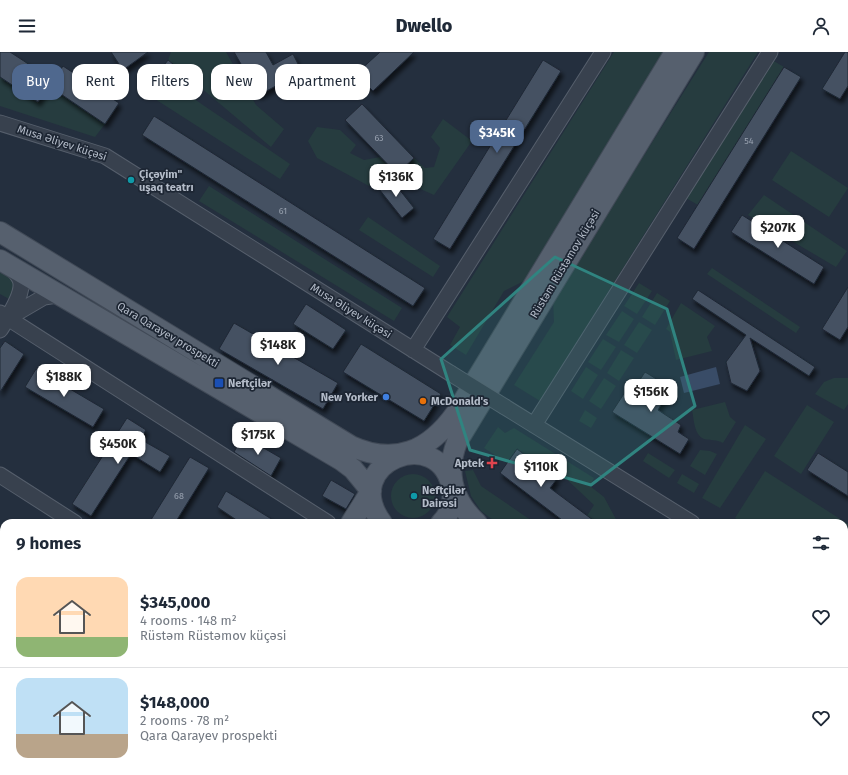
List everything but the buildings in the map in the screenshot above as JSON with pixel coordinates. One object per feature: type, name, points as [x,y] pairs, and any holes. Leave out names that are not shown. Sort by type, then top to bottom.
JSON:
[{"type":"main road","name":"Rüstəm Rüstəmov küçəsi","points":[[371,491],[376,475],[382,466],[392,459],[423,446],[437,436],[456,413],[675,52]]},
{"type":"main road","name":"Rüstəm Rüstəmov küçəsi","points":[[444,519],[451,508],[453,495],[451,481],[452,454],[462,432],[694,52]]},
{"type":"main road","name":"Qara Qarayev prospekti","points":[[0,232],[351,446],[375,454],[419,454],[433,459],[444,468],[451,481]]},
{"type":"main road","name":"Qara Qarayev prospekti","points":[[6,264],[341,460],[353,470],[371,491]]},
{"type":"main road","points":[[451,481],[464,508],[474,519]]},
{"type":"main road","points":[[354,519],[371,491]]},
{"type":"main road","points":[[371,491],[372,503],[379,519]]},
{"type":"street","points":[[413,350],[604,52]]},
{"type":"street","points":[[534,425],[770,52]]},
{"type":"street","name":"Musa Əliyev küçəsi","points":[[0,123],[105,156],[413,350],[686,519]]},
{"type":"street","points":[[3,320],[20,292],[21,283],[19,276],[6,264]]},
{"type":"street","points":[[3,320],[44,297],[57,295]]},
{"type":"street","points":[[3,320],[322,519]]},
{"type":"street","points":[[0,475],[68,519]]},
{"type":"highlighted area","points":[[555,257],[667,309],[695,406],[591,485],[470,450],[441,359]]},
{"type":"green space","points":[[171,52],[226,52],[233,64],[211,64],[211,96],[203,90],[203,64],[173,64],[168,60]]},
{"type":"green space","points":[[614,52],[666,52],[524,281],[504,291],[466,355],[450,345],[460,327],[447,317]]},
{"type":"green space","points":[[709,52],[758,52],[540,401],[514,385],[554,322],[553,300]]},
{"type":"green space","points":[[772,60],[784,67],[698,205],[684,197]]},
{"type":"green space","points":[[0,77],[12,85],[12,100],[35,100],[38,102],[39,100],[64,100],[64,96],[105,124],[95,137],[0,106]]},
{"type":"green space","points":[[157,100],[196,100],[290,164],[280,179]]},
{"type":"green space","points":[[215,100],[253,100],[256,105],[284,129],[271,147]]},
{"type":"green space","points":[[443,119],[472,141],[434,195],[416,187],[397,174],[414,158],[425,168],[434,167],[440,148],[431,137]]},
{"type":"green space","points":[[317,127],[340,130],[356,145],[350,153],[364,160],[380,157],[392,169],[369,186],[317,158],[308,141]]},
{"type":"green space","points":[[791,151],[848,188],[829,217],[772,180]]},
{"type":"green space","points":[[209,186],[402,308],[394,321],[199,201]]},
{"type":"green space","points":[[764,195],[847,251],[836,267],[748,215]]},
{"type":"green space","points":[[368,217],[440,266],[433,277],[359,230]]},
{"type":"green space","points":[[712,268],[800,327],[796,333],[707,274]]},
{"type":"green space","points":[[0,272],[18,283],[9,299],[0,294]]},
{"type":"green space","points":[[639,283],[652,291],[637,314],[624,306]]},
{"type":"green space","points":[[657,293],[670,301],[655,325],[642,317]]},
{"type":"green space","points":[[681,303],[715,326],[707,337],[712,351],[676,360],[670,332],[666,329]]},
{"type":"green space","points":[[622,311],[634,319],[619,342],[606,335]]},
{"type":"green space","points":[[639,322],[652,330],[637,353],[624,345]]},
{"type":"green space","points":[[603,339],[616,347],[601,370],[588,362]]},
{"type":"green space","points":[[621,350],[634,358],[619,381],[607,373]]},
{"type":"green space","points":[[586,367],[598,375],[583,399],[571,391]]},
{"type":"green space","points":[[604,378],[616,386],[601,409],[589,401]]},
{"type":"green space","points":[[834,378],[848,378],[848,404],[844,410],[815,394],[824,382]]},
{"type":"green space","points":[[725,402],[730,417],[736,422],[723,443],[704,439],[696,430],[692,410]]},
{"type":"green space","points":[[807,405],[834,422],[801,474],[774,456]]},
{"type":"green space","points":[[585,410],[597,418],[591,428],[579,421]]},
{"type":"green space","points":[[745,425],[766,439],[720,508],[702,498]]},
{"type":"green space","points":[[498,427],[505,433],[514,428],[594,478],[590,486],[604,497],[616,519],[591,519],[587,516],[594,505],[561,474],[557,479],[517,450],[507,463],[484,448]]},
{"type":"green space","points":[[700,450],[710,451],[717,454],[705,475],[690,466]]},
{"type":"green space","points":[[648,453],[675,470],[669,478],[643,461]]},
{"type":"green space","points":[[473,470],[481,486],[529,519],[492,519],[481,511],[471,496],[465,471]]},
{"type":"green space","points":[[765,471],[840,519],[737,519],[735,518]]},
{"type":"green space","points":[[409,474],[417,474],[429,480],[435,492],[435,500],[429,512],[417,518],[409,518],[397,512],[391,500],[391,492],[397,480]]},
{"type":"green space","points":[[682,474],[699,484],[694,493],[677,483]]},
{"type":"water","points":[[716,367],[720,384],[684,393],[680,377]]},
{"type":"place","name":"Çiçəyim\" uşaq teatrı","points":[[131,180]]},
{"type":"place","name":"Neftçilər","points":[[219,383]]},
{"type":"place","name":"New Yorker","points":[[386,397]]},
{"type":"place","name":"McDonald's","points":[[423,401]]},
{"type":"place","name":"Aptek","points":[[492,463]]},
{"type":"place","name":"Neftçilər Dairəsi","points":[[414,496]]}]
